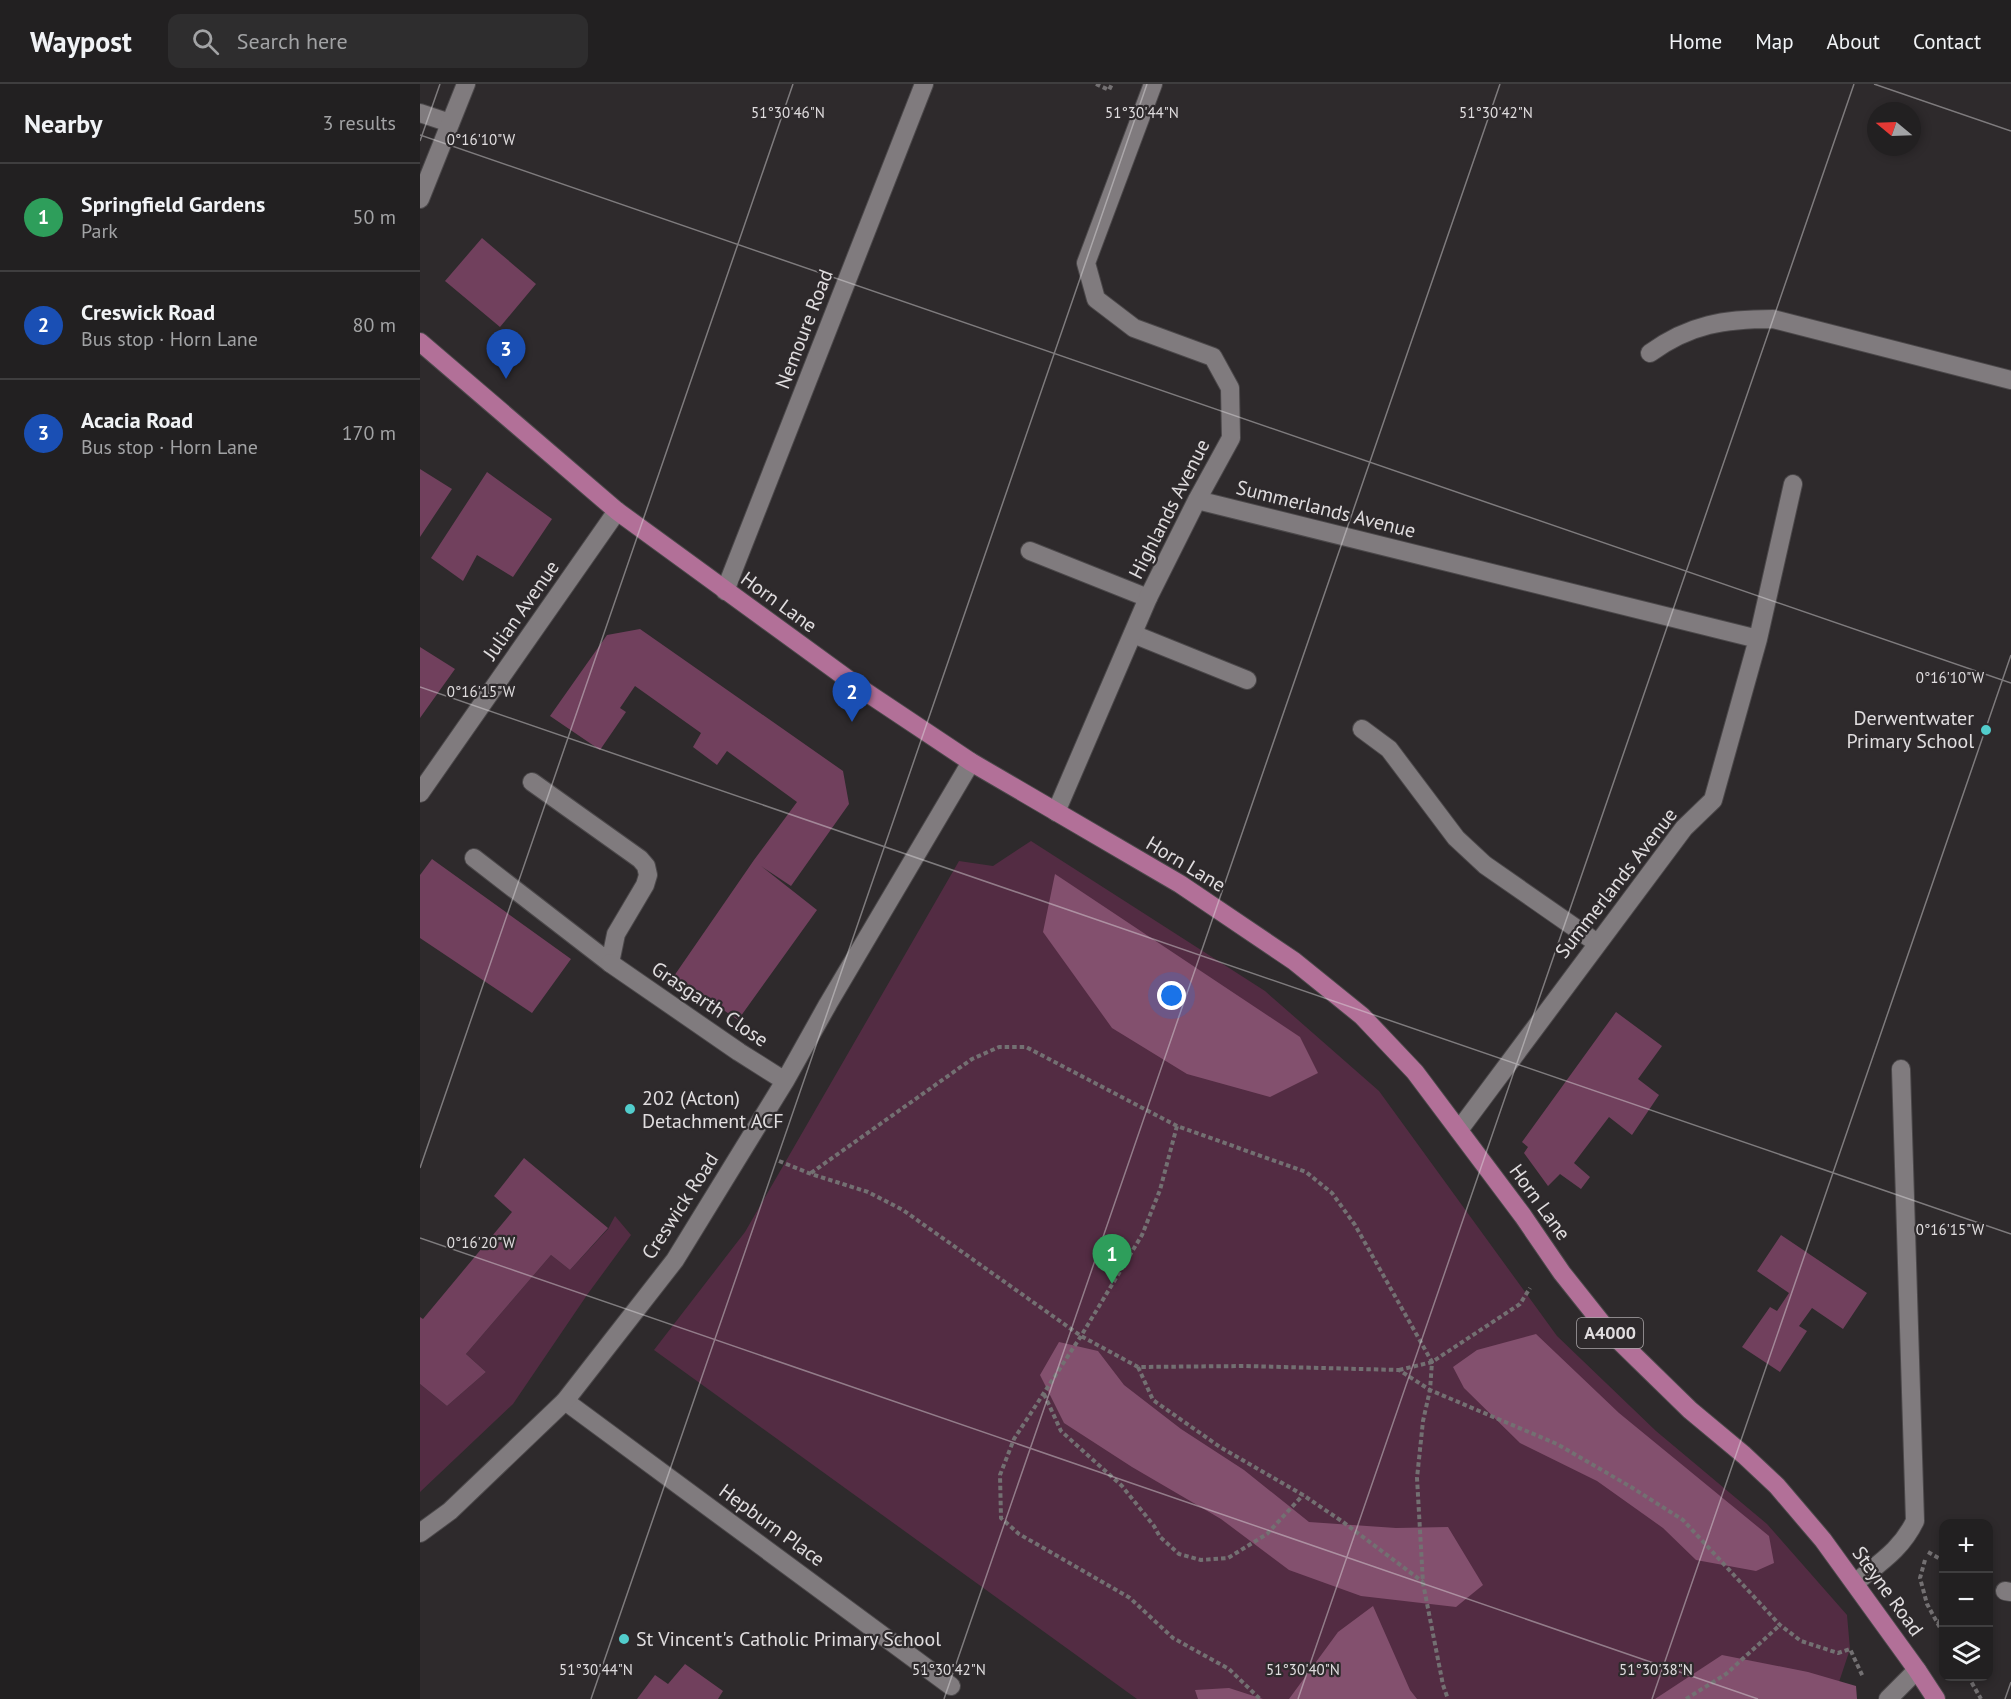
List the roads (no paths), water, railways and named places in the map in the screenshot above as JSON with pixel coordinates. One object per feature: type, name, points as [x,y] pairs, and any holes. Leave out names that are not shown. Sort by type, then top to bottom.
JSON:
[{"type":"main road","name":"Horn Lane","points":[[420,342],[617,511],[860,688],[971,762],[1180,884],[1294,961],[1362,1016],[1414,1072],[1605,1327],[1690,1410],[1777,1486],[1822,1540]]},
{"type":"main road","name":"Steyne Road","points":[[1822,1540],[1936,1699]]},
{"type":"street","points":[[420,200],[466,84]]},
{"type":"street","name":"Nemoure Road","points":[[725,591],[924,84]]},
{"type":"street","name":"Highlands Avenue","points":[[1056,812],[1148,598],[1231,438],[1230,388],[1213,357],[1134,328],[1096,299],[1086,263],[1153,84]]},
{"type":"street","points":[[420,113],[450,123]]},
{"type":"street","points":[[1650,353],[1669,339],[1695,328],[1748,319],[1773,319],[2011,380]]},
{"type":"street","name":"Summerlands Avenue","points":[[1459,1130],[1596,943],[1684,828],[1713,800],[1758,639],[1793,484]]},
{"type":"street","name":"Summerlands Avenue","points":[[1197,500],[1758,639]]},
{"type":"street","name":"Julian Avenue","points":[[420,793],[617,511]]},
{"type":"street","points":[[1030,551],[1148,598]]},
{"type":"street","points":[[1132,634],[1246,680]]},
{"type":"street","points":[[1362,729],[1389,748],[1456,838],[1485,865],[1596,943]]},
{"type":"street","name":"Creswick Road","points":[[420,1533],[450,1511],[566,1401],[675,1260],[785,1081],[971,762]]},
{"type":"street","points":[[532,782],[646,866],[648,875],[645,885],[616,934],[610,963]]},
{"type":"street","name":"Grasgarth Close","points":[[474,858],[610,963],[785,1081]]},
{"type":"street","points":[[1855,1583],[1907,1538],[1915,1521],[1901,1069]]},
{"type":"street","name":"Hepburn Place","points":[[566,1401],[951,1686]]},
{"type":"street","points":[[1888,1699],[1917,1670]]},
{"type":"place","name":"Acacia Road","points":[[506,379]]},
{"type":"place","name":"Creswick Road","points":[[852,722]]},
{"type":"place","name":"Derwentwater Primary School","points":[[1986,730]]},
{"type":"place","name":"202 (Acton) Detachment ACF","points":[[630,1109]]},
{"type":"place","name":"Springfield Gardens","points":[[1112,1284]]},
{"type":"place","name":"St Vincent's Catholic Primary School","points":[[624,1639]]}]
